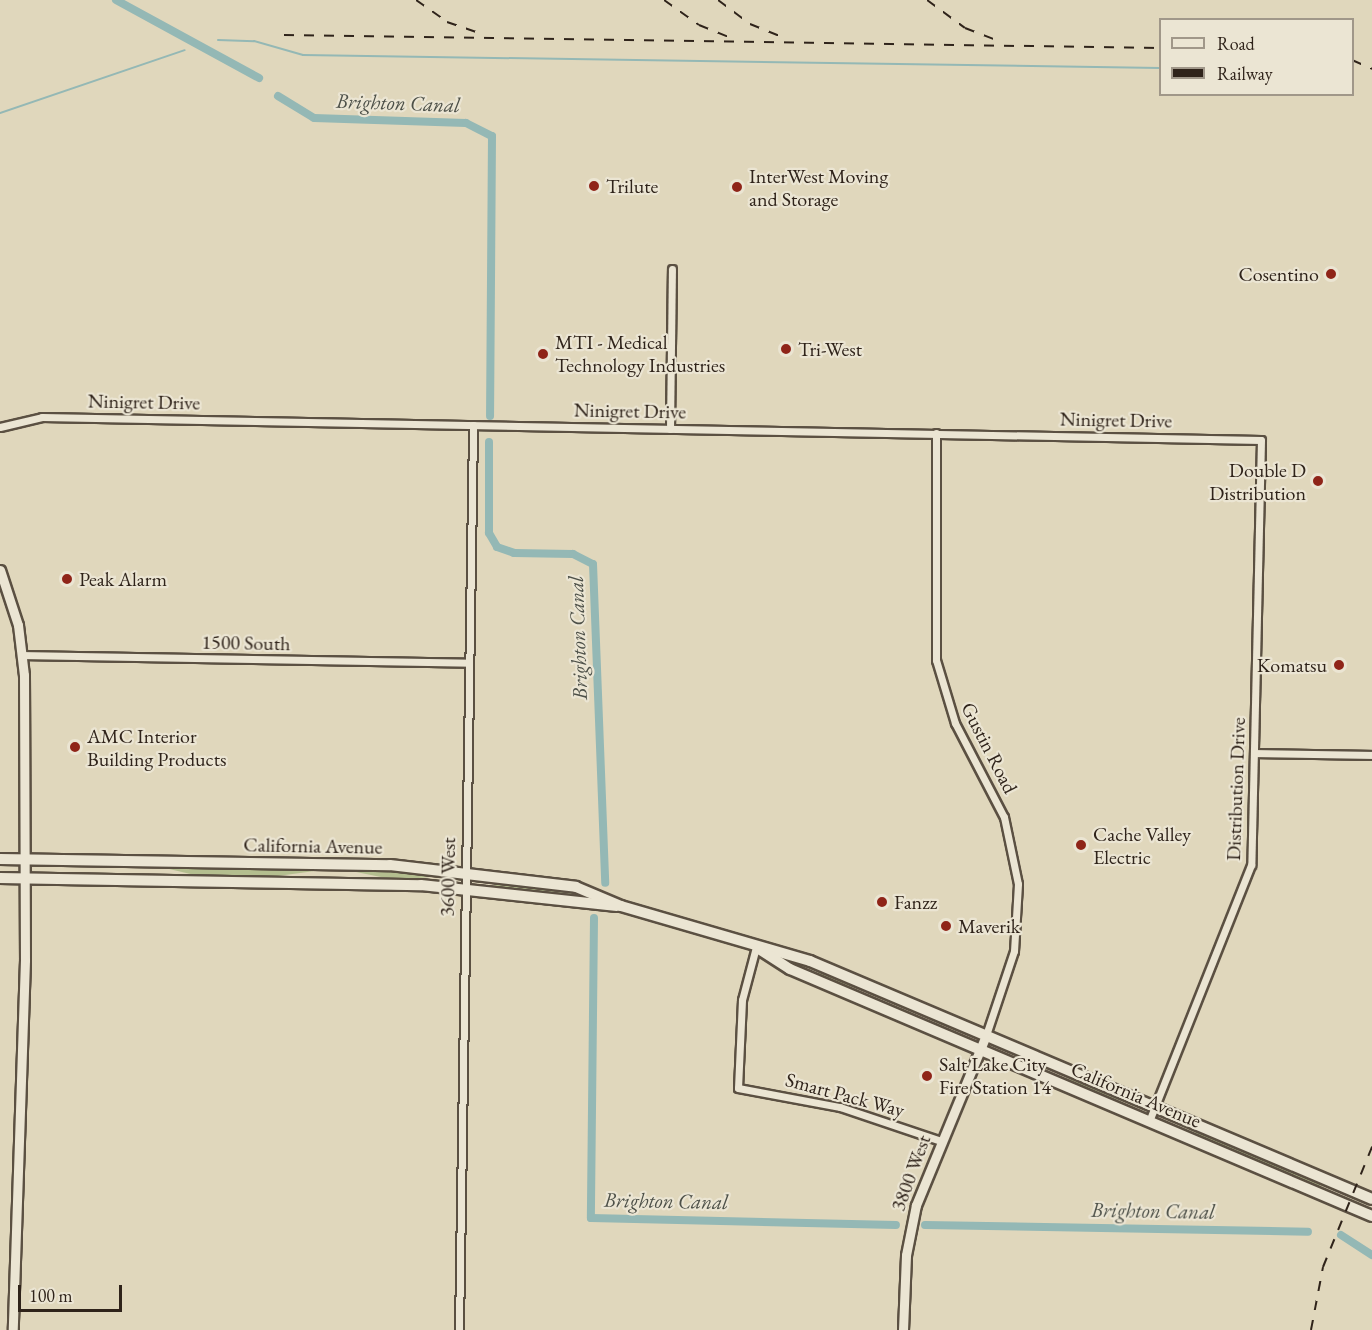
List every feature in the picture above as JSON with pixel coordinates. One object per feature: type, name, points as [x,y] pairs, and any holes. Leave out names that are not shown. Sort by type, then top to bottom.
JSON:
[{"type":"main road","name":"California Avenue","points":[[0,859],[336,864],[464,870],[576,887],[621,906],[816,964],[1372,1198]]},
{"type":"main road","points":[[155,861],[155,881]]},
{"type":"main road","points":[[335,883],[336,864]]},
{"type":"main road","name":"California Avenue","points":[[0,878],[335,883],[464,889],[621,906]]},
{"type":"main road","name":"California Avenue","points":[[756,947],[790,969],[1372,1216]]},
{"type":"street","points":[[670,429],[672,269]]},
{"type":"street","name":"Ninigret Drive","points":[[0,427],[42,417],[1261,440]]},
{"type":"street","name":"3600 West","points":[[459,1330],[472,425]]},
{"type":"street","name":"Gustin Road","points":[[936,434],[936,660],[955,723],[1004,816],[1018,884],[1014,951],[986,1035]]},
{"type":"street","name":"Distribution Drive","points":[[1149,1120],[1250,873],[1255,753],[1261,440]]},
{"type":"street","points":[[0,570],[23,655],[21,1208],[13,1330]]},
{"type":"street","name":"1500 South","points":[[23,655],[468,663]]},
{"type":"street","points":[[1255,753],[1372,755]]},
{"type":"street","name":"Smart Pack Way","points":[[756,947],[742,1000],[738,1088],[840,1107],[941,1141]]},
{"type":"street","name":"3800 West","points":[[903,1330],[909,1236],[941,1141],[986,1035]]},
{"type":"green space","points":[[165,868],[322,870],[263,878],[199,876]]},
{"type":"green space","points":[[346,870],[390,870],[441,876],[396,880]]},
{"type":"green space","points":[[491,878],[575,893],[573,901],[496,889]]},
{"type":"green space","points":[[819,970],[881,997],[817,975]]},
{"type":"green space","points":[[1057,1076],[1085,1083],[1136,1106],[1095,1092]]},
{"type":"green space","points":[[1172,1120],[1321,1183],[1320,1187],[1212,1142]]},
{"type":"waterway","name":"Brighton Canal","points":[[116,0],[259,78]]},
{"type":"waterway","points":[[218,40],[254,41],[303,55],[1159,68]]},
{"type":"waterway","points":[[0,113],[185,50]]},
{"type":"waterway","name":"Brighton Canal","points":[[278,96],[314,118],[466,123],[492,136],[490,416]]},
{"type":"waterway","name":"Brighton Canal","points":[[489,442],[489,533],[497,547],[514,553],[573,554],[593,564],[605,883]]},
{"type":"waterway","name":"Brighton Canal","points":[[594,918],[591,1218],[896,1225]]},
{"type":"waterway","name":"Brighton Canal","points":[[925,1225],[1308,1232]]},
{"type":"waterway","name":"Brighton Canal","points":[[1341,1235],[1372,1255]]},
{"type":"railway","points":[[416,0],[447,22],[479,33]]},
{"type":"railway","points":[[664,0],[699,25],[728,37]]},
{"type":"railway","points":[[718,0],[750,24],[785,38]]},
{"type":"railway","points":[[927,0],[965,28],[996,40]]},
{"type":"railway","points":[[284,35],[1159,48]]},
{"type":"railway","points":[[1354,61],[1372,69]]},
{"type":"railway","points":[[1311,1330],[1323,1267],[1372,1147]]},
{"type":"place","name":"Trilute","points":[[594,186]]},
{"type":"place","name":"InterWest Moving and Storage","points":[[737,187]]},
{"type":"place","name":"Cosentino","points":[[1331,274]]},
{"type":"place","name":"Tri-West","points":[[786,349]]},
{"type":"place","name":"MTI - Medical Technology Industries","points":[[543,354]]},
{"type":"place","name":"Double D Distribution","points":[[1318,481]]},
{"type":"place","name":"Peak Alarm","points":[[67,579]]},
{"type":"place","name":"Komatsu","points":[[1339,665]]},
{"type":"place","name":"AMC Interior Building Products","points":[[75,747]]},
{"type":"place","name":"Cache Valley Electric","points":[[1081,845]]},
{"type":"place","name":"Fanzz","points":[[882,902]]},
{"type":"place","name":"Maverik","points":[[946,926]]},
{"type":"place","name":"Salt Lake City Fire Station 14","points":[[927,1076]]}]
